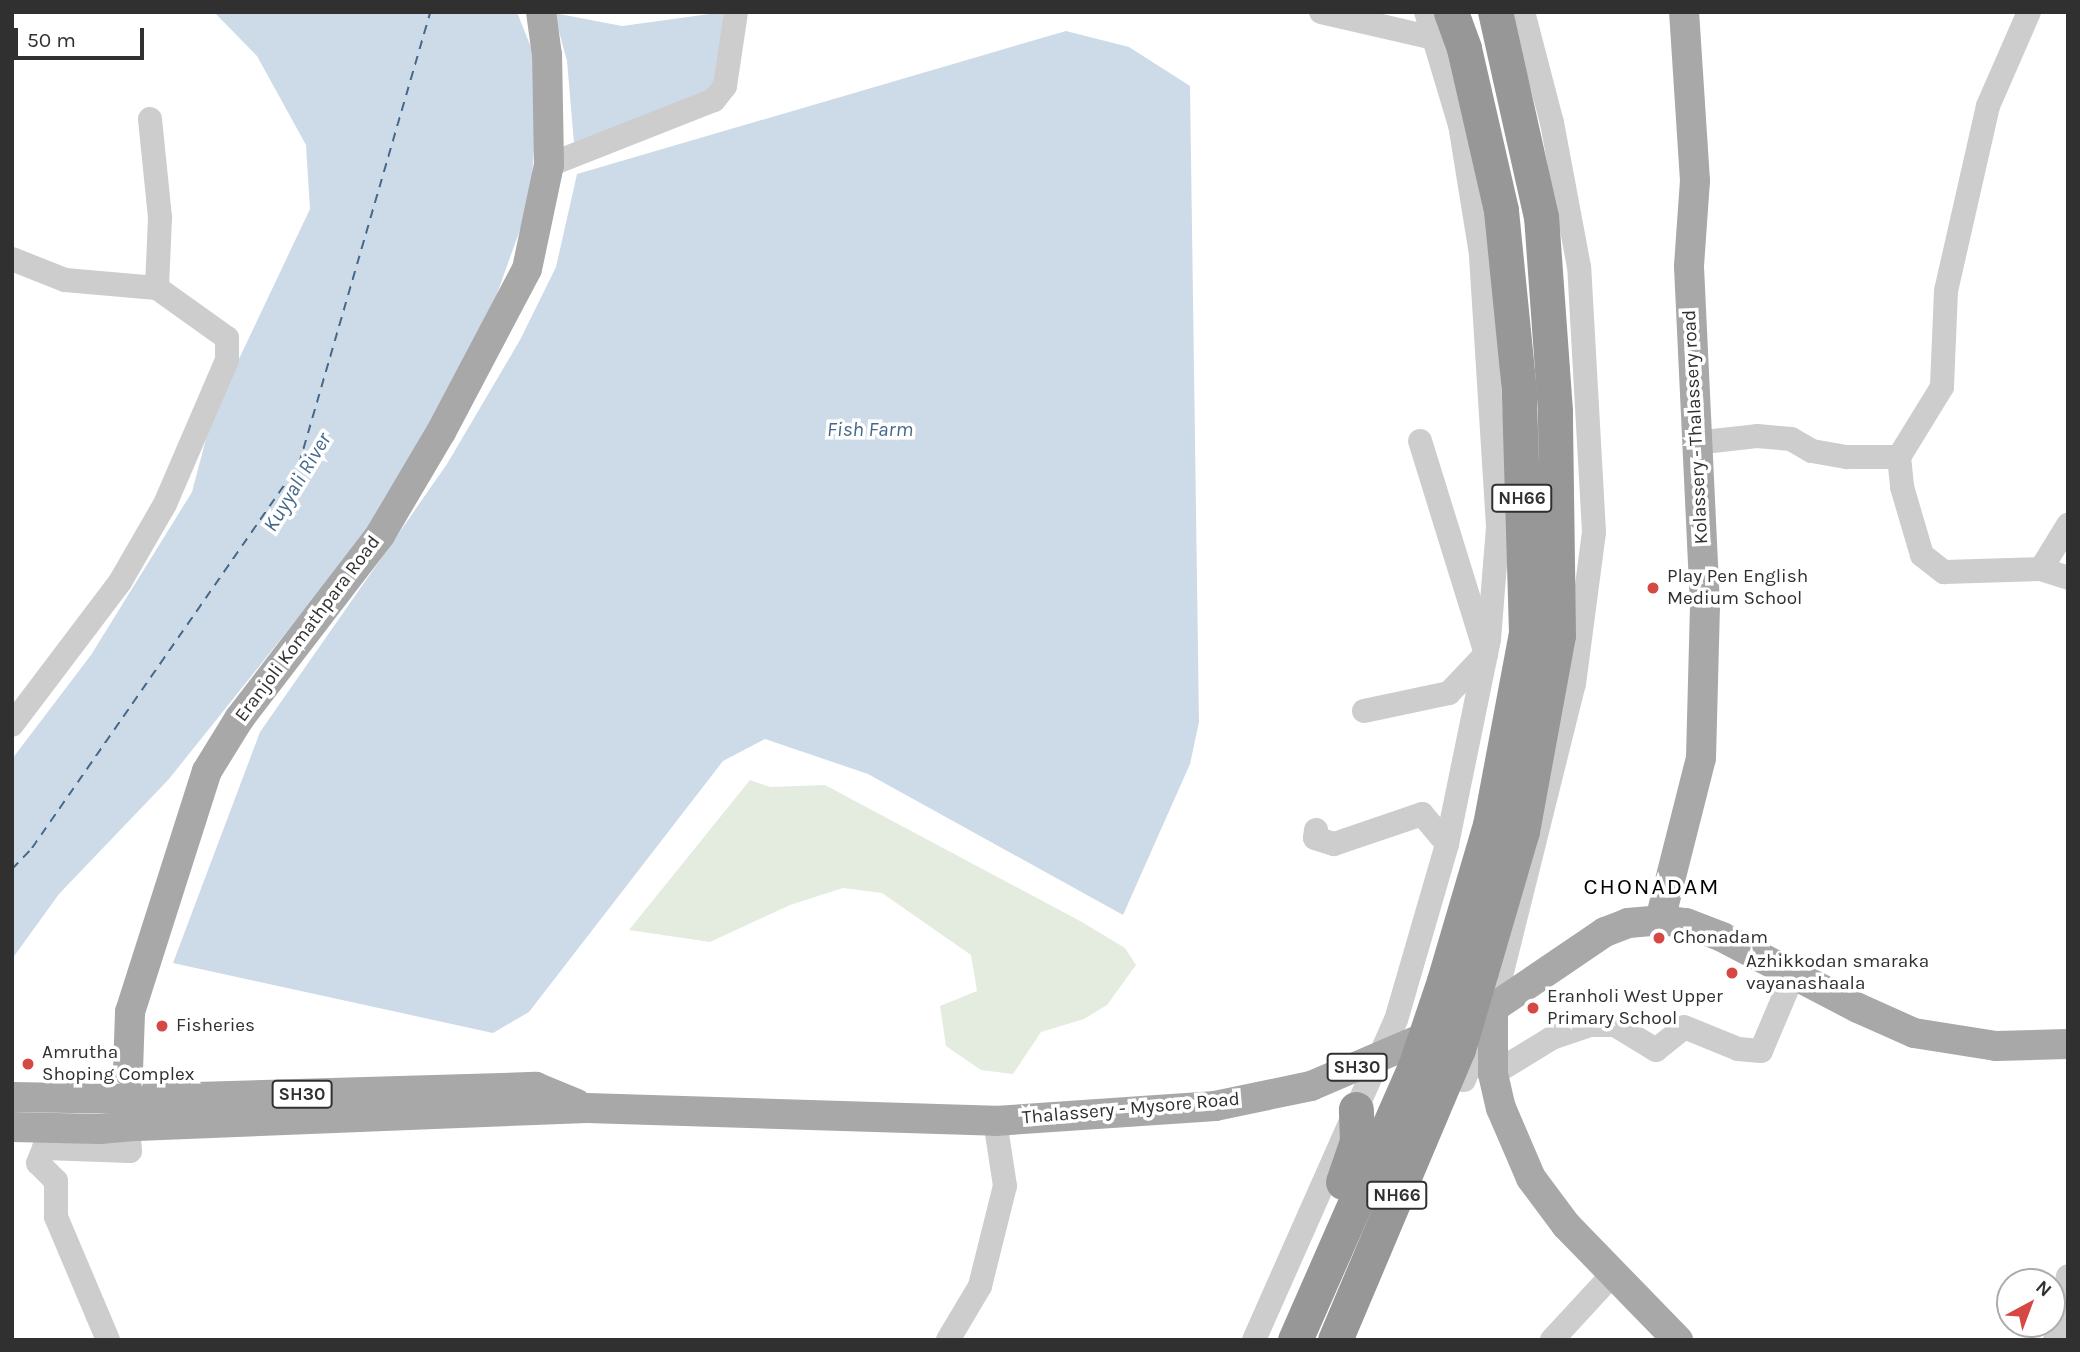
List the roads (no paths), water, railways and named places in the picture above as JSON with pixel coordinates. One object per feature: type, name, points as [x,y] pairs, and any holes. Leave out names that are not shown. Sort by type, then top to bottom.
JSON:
[{"type":"highway","name":"NH66","points":[[1335,1340],[1458,1049],[1522,831],[1558,635],[1555,411],[1541,217],[1495,12]]},
{"type":"highway","name":"NH66","points":[[1295,1340],[1415,1067],[1444,981],[1490,825],[1525,632],[1519,391],[1501,210],[1464,48],[1442,25]]},
{"type":"highway","points":[[1325,1270],[1328,1222],[1357,1141],[1356,1109]]},
{"type":"highway","points":[[1390,1211],[1409,1186],[1427,1145],[1445,1125]]},
{"type":"main road","name":"Eranjoli Komathpara Road","points":[[127,1098],[130,1012],[206,771],[239,719],[358,567],[442,432],[527,269],[549,164],[548,55],[541,12]]},
{"type":"main road","name":"Kolassery - Thalassery road","points":[[1660,920],[1701,758],[1705,606],[1695,443],[1689,267],[1695,181],[1684,12]]},
{"type":"main road","name":"Thalassery - Mysore Road","points":[[587,1108],[995,1121],[1214,1106],[1311,1086],[1379,1058],[1493,1008],[1605,932],[1628,923],[1660,920],[1686,923],[1710,932],[1914,1033],[1996,1046],[2068,1044]]},
{"type":"main road","points":[[1493,1008],[1493,1074],[1501,1108],[1531,1178],[1566,1225],[1678,1340]]},
{"type":"main road","name":"SH30","points":[[12,1097],[127,1098],[536,1087],[587,1108]]},
{"type":"main road","name":"sh30","points":[[12,1127],[100,1129],[587,1108]]},
{"type":"street","points":[[549,164],[714,100],[725,86],[736,12]]},
{"type":"street","points":[[1321,12],[1442,25]]},
{"type":"street","points":[[1254,1340],[1396,1020],[1447,845],[1486,654],[1499,527],[1481,254],[1442,25],[1426,12]]},
{"type":"street","points":[[1351,1340],[1493,1008],[1574,684],[1594,531],[1579,267],[1552,123],[1523,12]]},
{"type":"street","points":[[2029,12],[1988,106],[1946,291],[1942,387],[1899,457],[1902,487],[1922,555],[1944,572],[2041,569],[2068,578]]},
{"type":"street","points":[[150,119],[160,218],[157,288]]},
{"type":"street","points":[[12,260],[65,280],[157,288],[216,326],[227,338],[227,360],[164,504],[120,582],[12,724]]},
{"type":"street","points":[[1695,443],[1756,436],[1791,439],[1812,451],[1847,457],[1899,457]]},
{"type":"street","points":[[1420,441],[1486,654]]},
{"type":"street","points":[[2041,569],[2068,525]]},
{"type":"street","points":[[1364,711],[1449,693],[1486,654]]},
{"type":"street","points":[[1316,830],[1315,838],[1324,843],[1347,842],[1422,814],[1447,845]]},
{"type":"street","points":[[1493,1074],[1552,1038],[1589,1025],[1615,1025],[1656,1050],[1684,1027],[1738,1049],[1761,1051],[1794,973]]},
{"type":"street","points":[[108,1340],[56,1217],[56,1181],[37,1163],[44,1148],[130,1151],[127,1098]]},
{"type":"street","points":[[948,1340],[979,1286],[1004,1186],[995,1121]]},
{"type":"street","points":[[1552,1340],[1613,1274]]},
{"type":"street","points":[[2054,1340],[2068,1276]]},
{"type":"water","name":"Kuyyali River","points":[[214,12],[517,12],[540,70],[530,202],[480,341],[388,505],[169,779],[59,894],[12,959],[12,759],[91,655],[192,492],[212,416],[310,209],[306,145],[257,56]]},
{"type":"water","points":[[724,12],[720,65],[712,94],[574,143],[567,61],[554,13],[622,26]]},
{"type":"water","name":"Fish Farm","points":[[1066,31],[1129,47],[1190,86],[1199,722],[1190,764],[1123,915],[868,774],[765,739],[723,761],[529,1012],[493,1033],[173,963],[260,732],[447,464],[520,340],[556,267],[577,174]]},
{"type":"place","name":"Play Pen English Medium School","points":[[1653,588]]},
{"type":"place","name":"Chonadam","points":[[1659,938]]},
{"type":"place","name":"Azhikkodan smaraka vayanashaala","points":[[1732,973]]},
{"type":"place","name":"Eranholi West Upper Primary School","points":[[1533,1008]]},
{"type":"place","name":"Fisheries","points":[[162,1026]]},
{"type":"place","name":"Amrutha Shoping Complex","points":[[28,1064]]},
{"type":"district","name":"CHONADAM","points":[[1652,887]]}]
